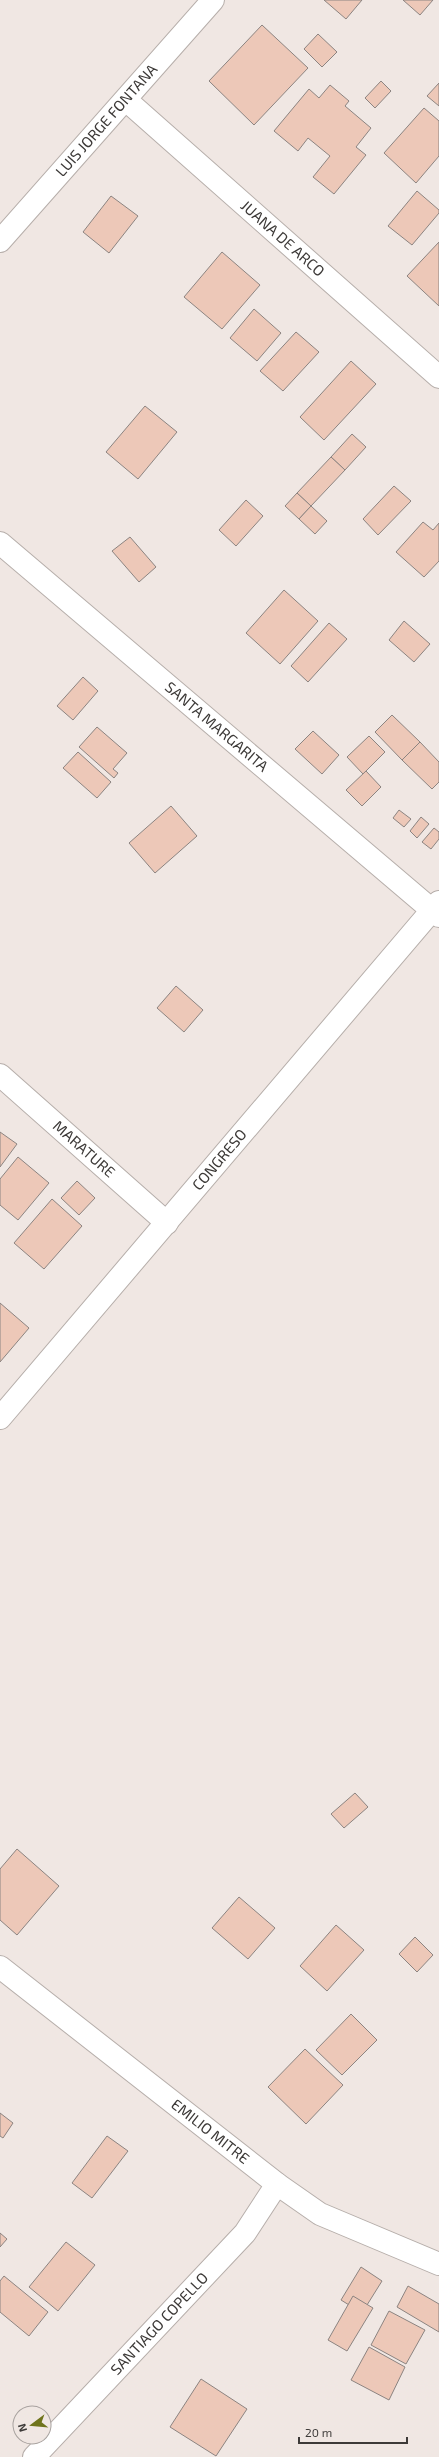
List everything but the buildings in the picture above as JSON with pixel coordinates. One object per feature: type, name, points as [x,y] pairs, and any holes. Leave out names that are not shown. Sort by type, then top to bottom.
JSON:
[{"type":"street","name":"LUIS JORGE FONTANA","points":[[0,241],[213,0]]},
{"type":"street","name":"JUANA DE ARCO","points":[[126,100],[439,377]]},
{"type":"street","name":"SANTA MARGARITA","points":[[0,543],[437,909]]},
{"type":"street","name":"CONGRESO","points":[[0,1418],[437,909]]},
{"type":"street","name":"MARATURE","points":[[0,1075],[167,1223]]},
{"type":"street","name":"EMILIO MITRE","points":[[0,1967],[278,2184],[320,2214],[439,2264]]},
{"type":"street","name":"SANTIAGO COPELLO","points":[[34,2457],[244,2233],[278,2184]]}]
